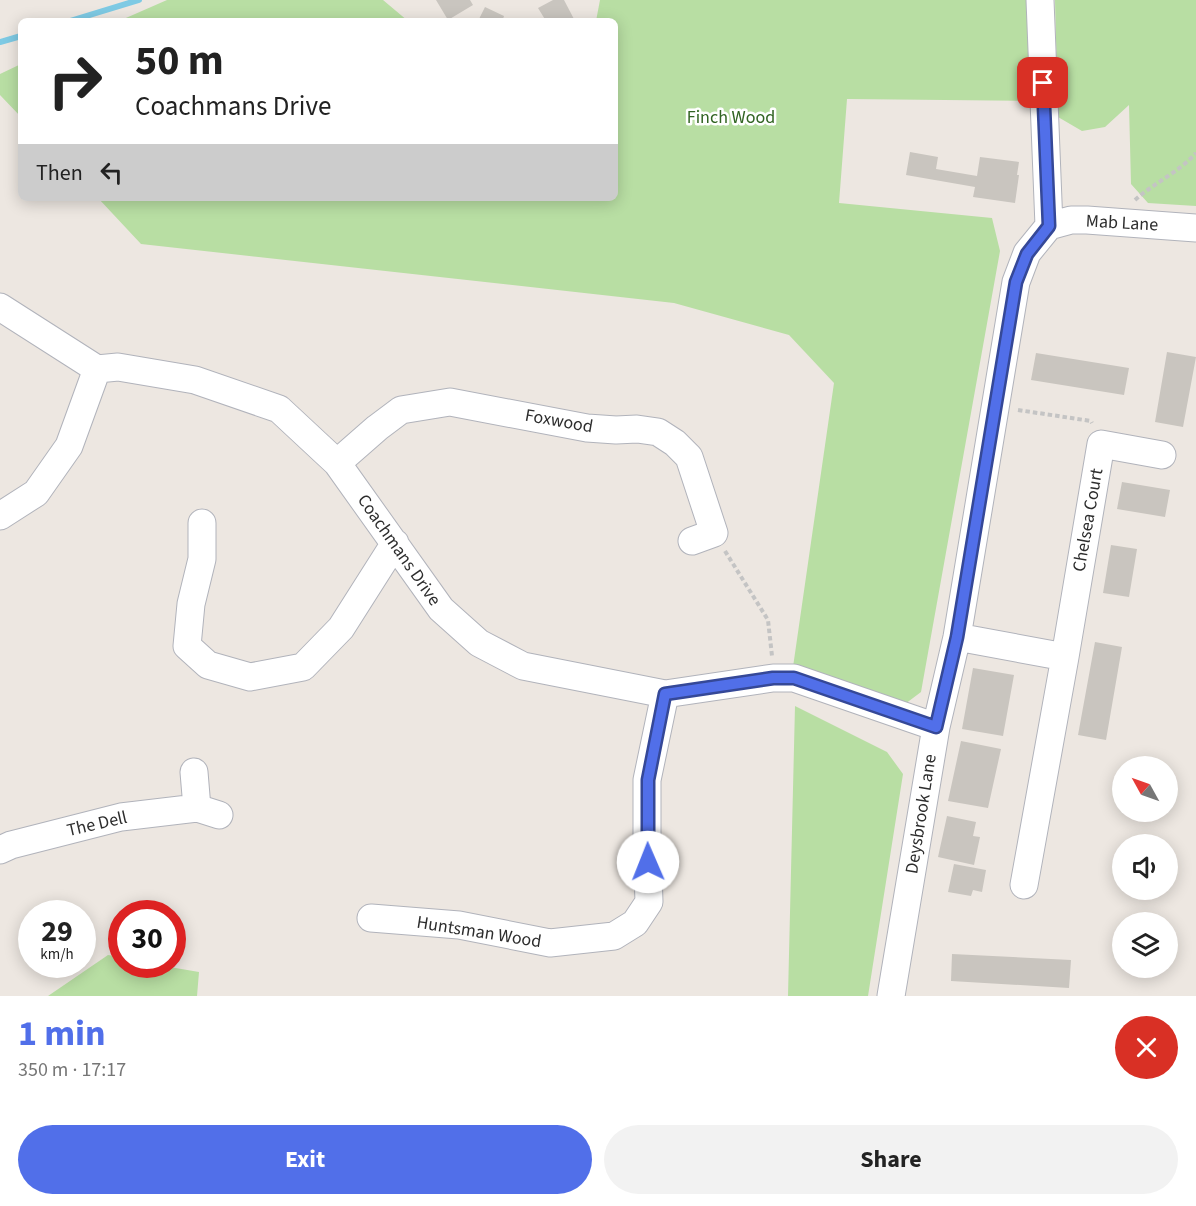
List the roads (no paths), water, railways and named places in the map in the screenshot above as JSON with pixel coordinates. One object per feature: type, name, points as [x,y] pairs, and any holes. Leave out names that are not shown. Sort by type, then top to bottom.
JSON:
[{"type":"street","points":[[1040,0],[1049,226]]},
{"type":"street","name":"Mab Lane","points":[[1049,226],[1071,220],[1113,220],[1196,228]]},
{"type":"street","name":"Deysbrook Lane","points":[[891,996],[936,727],[957,637],[1016,282],[1027,254],[1049,226]]},
{"type":"street","points":[[0,307],[97,369],[69,446],[36,493],[0,516]]},
{"type":"street","name":"Coachmans Drive","points":[[97,369],[118,368],[195,380],[279,409],[337,463],[441,609],[479,643],[523,666],[665,694],[773,678],[794,678],[936,727]]},
{"type":"street","name":"Foxwood","points":[[337,463],[401,410],[450,402],[587,428],[637,429],[658,432],[675,443],[689,457],[703,537]]},
{"type":"street","name":"Chelsea Court","points":[[1024,885],[1101,444],[1162,455]]},
{"type":"street","points":[[202,523],[202,559],[191,604],[187,645],[208,665],[250,677],[303,667],[340,628],[395,543]]},
{"type":"street","points":[[957,637],[1065,657]]},
{"type":"street","name":"Huntsman Wood","points":[[371,918],[459,925],[550,943],[614,936],[635,923],[649,902],[648,780],[665,694]]},
{"type":"street","name":"The Dell","points":[[4,840],[121,817],[208,811],[194,772]]},
{"type":"waterway","points":[[80,18],[139,0]]},
{"type":"waterway","points":[[0,42],[18,37]]},
{"type":"park label","name":"Finch Wood","points":[[731,117]]}]
